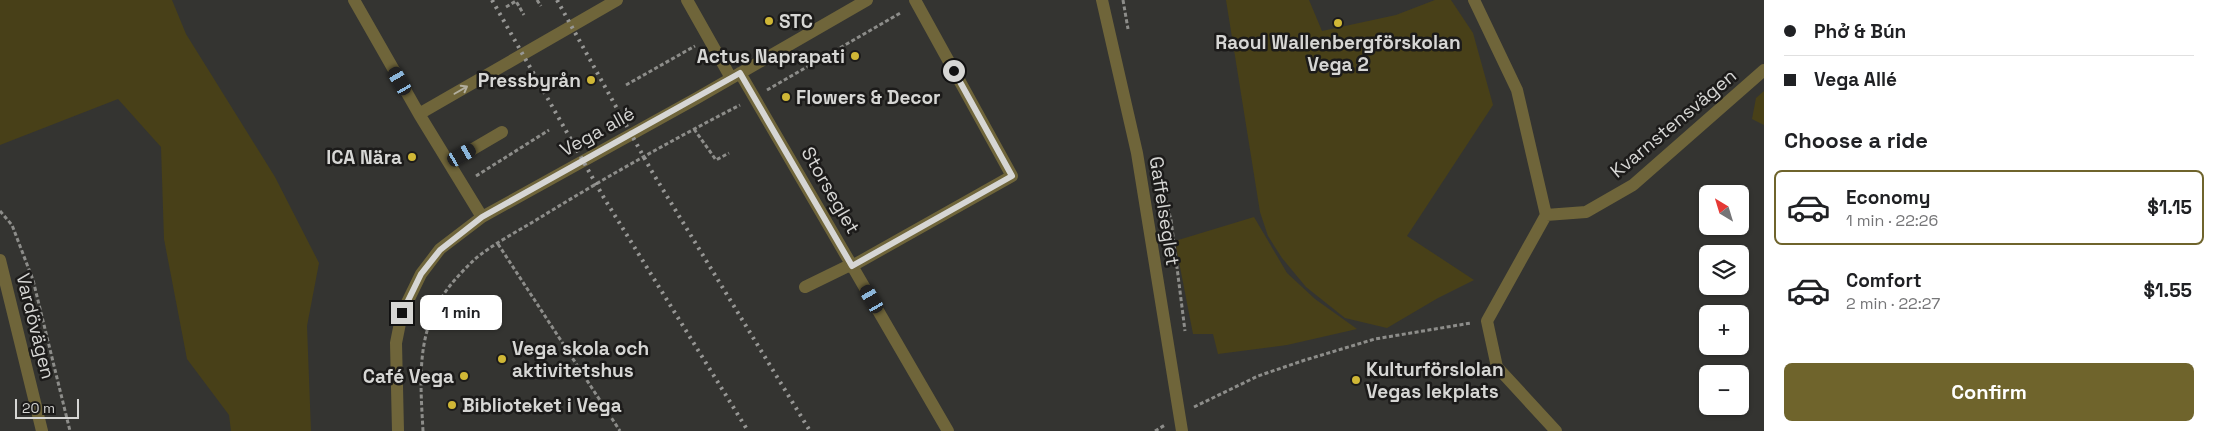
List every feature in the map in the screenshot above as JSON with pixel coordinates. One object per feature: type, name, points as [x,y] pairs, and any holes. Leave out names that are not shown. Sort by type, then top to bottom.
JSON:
[{"type":"street","points":[[354,0],[419,114],[482,217],[440,250],[421,274],[402,313],[396,343],[398,431]]},
{"type":"street","points":[[419,114],[617,0]]},
{"type":"street","name":"Storseglet","points":[[687,0],[708,38],[754,97],[948,431]]},
{"type":"street","points":[[736,76],[867,0]]},
{"type":"street","name":"Gaffelseglet","points":[[1102,0],[1137,153],[1182,431]]},
{"type":"street","points":[[1474,0],[1517,90],[1546,214],[1486,321],[1497,367],[1556,431]]},
{"type":"street","points":[[805,287],[846,267],[852,266],[1012,176],[916,2]]},
{"type":"street","name":"Kvarnstensvägen","points":[[1546,214],[1586,212],[1633,185],[1764,70]]},
{"type":"street","name":"Vega allé","points":[[482,217],[736,76]]},
{"type":"street","points":[[449,162],[502,132]]},
{"type":"street","name":"Vardövägen","points":[[0,260],[42,431]]},
{"type":"path","points":[[506,7],[517,0],[524,15]]},
{"type":"path","points":[[537,0],[540,6]]},
{"type":"path","points":[[423,431],[421,377],[425,342],[432,314],[454,279],[475,258],[572,198],[754,97],[916,2]]},
{"type":"path","points":[[626,85],[708,38]]},
{"type":"path","points":[[694,129],[716,160],[729,153]]},
{"type":"path","points":[[462,185],[549,130]]},
{"type":"path","points":[[0,211],[12,225],[33,280],[70,431]]},
{"type":"path","points":[[498,244],[620,431]]},
{"type":"path","points":[[1192,408],[1258,376],[1374,339],[1486,321]]},
{"type":"shaded area","points":[[0,0],[172,0],[186,34],[275,177],[319,263],[307,326],[311,431],[231,431],[229,415],[187,359],[164,239],[161,147],[118,99],[0,145]]},
{"type":"shaded area","points":[[1226,0],[1309,0],[1322,31],[1396,15],[1435,0],[1451,0],[1473,33],[1493,105],[1407,236],[1474,280],[1438,298],[1387,328],[1345,318],[1306,287],[1282,258],[1268,236],[1260,212]]},
{"type":"shaded area","points":[[1764,91],[1764,125],[1752,119],[1756,98]]},
{"type":"shaded area","points":[[1254,217],[1287,273],[1315,299],[1357,329],[1287,345],[1218,354],[1213,334],[1193,334],[1175,241]]},
{"type":"railway","points":[[492,0],[604,198],[748,431]]},
{"type":"railway","points":[[557,0],[651,170],[810,431]]},
{"type":"place","name":"STC","points":[[769,21]]},
{"type":"place","name":"Raoul Wallenbergförskolan Vega 2","points":[[1338,23]]},
{"type":"place","name":"Actus Naprapati","points":[[855,56]]},
{"type":"place","name":"Pressbyrån","points":[[591,80]]},
{"type":"place","name":"Flowers & Decor","points":[[786,97]]},
{"type":"place","name":"ICA Nära","points":[[412,157]]},
{"type":"place","name":"Vega skola och aktivitetshus","points":[[502,359]]},
{"type":"place","name":"Café Vega","points":[[464,376]]},
{"type":"place","name":"Kulturförslolan Vegas lekplats","points":[[1356,380]]},
{"type":"place","name":"Biblioteket i Vega","points":[[452,405]]},
{"type":"route","points":[[402,313],[421,274],[440,250],[482,217],[740,73],[852,266],[1012,176],[954,71]]}]
